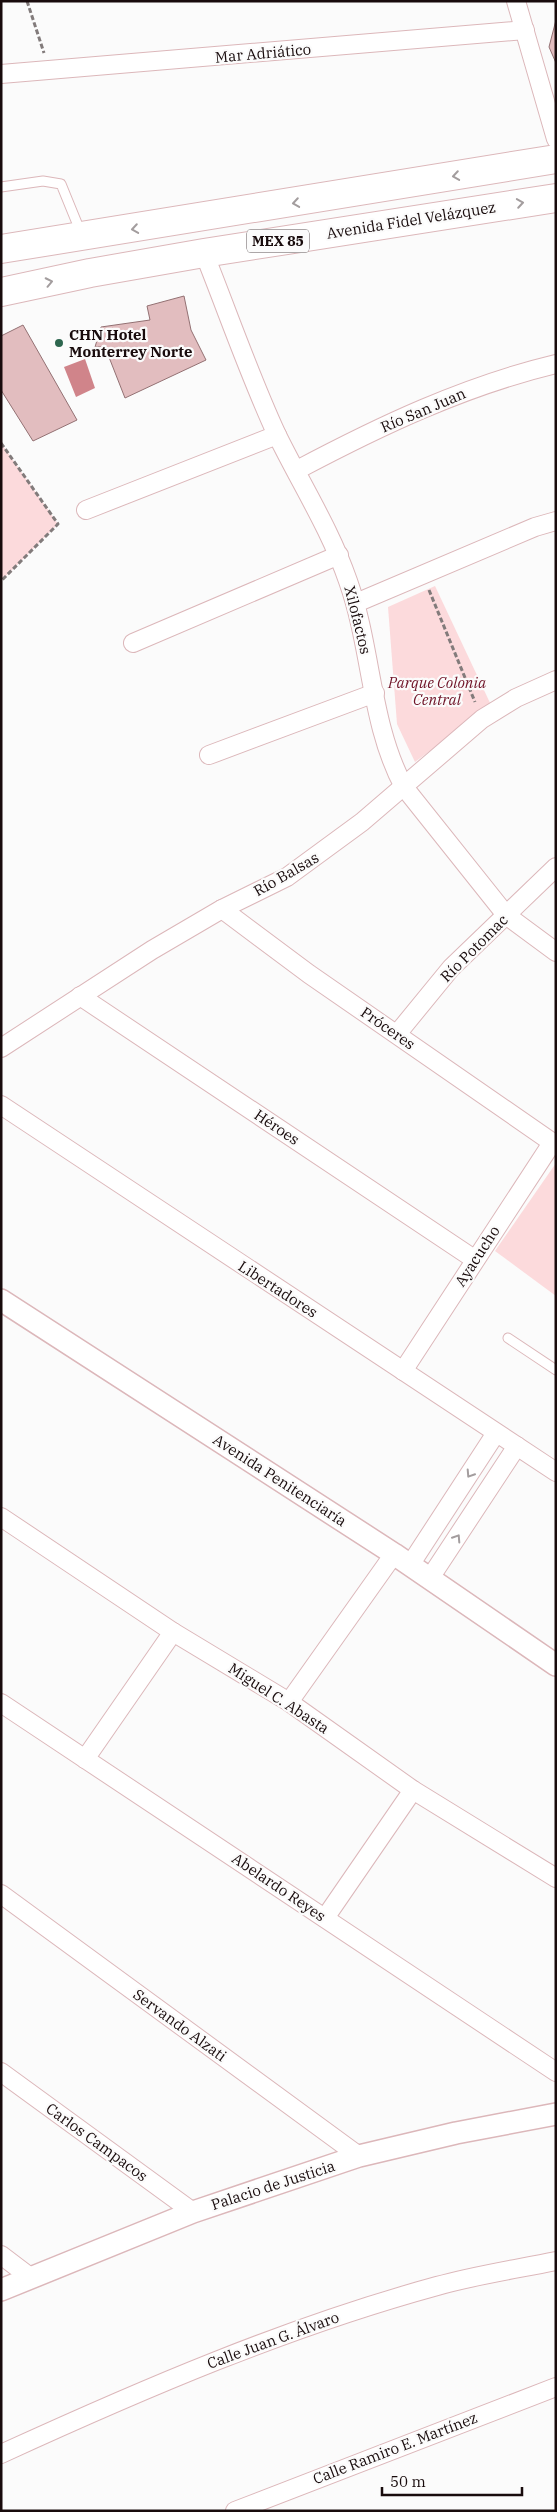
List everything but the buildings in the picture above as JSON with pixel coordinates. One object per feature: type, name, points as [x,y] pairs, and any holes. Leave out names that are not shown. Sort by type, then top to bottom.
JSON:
[{"type":"highway","name":"MEX 85","points":[[1,250],[556,159]]},
{"type":"highway","name":"Avenida Fidel Velázquez","points":[[1,292],[90,273],[204,253],[556,198]]},
{"type":"street","points":[[516,1],[556,139]]},
{"type":"street","name":"Mar Adriático","points":[[1,74],[525,30]]},
{"type":"street","name":"Xilofactos","points":[[204,253],[277,435],[297,470],[339,555],[356,602],[376,693],[384,740],[404,787],[506,915],[556,952]]},
{"type":"street","name":"Río San Juan","points":[[297,470],[357,438],[415,412],[470,390],[556,364]]},
{"type":"street","points":[[86,510],[277,435]]},
{"type":"street","points":[[356,602],[534,527],[556,521]]},
{"type":"street","points":[[133,643],[339,555]]},
{"type":"street","name":"Río Balsas","points":[[1,1048],[80,996],[222,909],[286,877],[323,852],[404,787],[445,748],[482,719],[516,698],[556,680]]},
{"type":"street","points":[[209,755],[376,693]]},
{"type":"street","name":"Río Potomac","points":[[397,1034],[451,968],[556,867]]},
{"type":"street","name":"Próceres","points":[[222,909],[554,1144]]},
{"type":"street","name":"Héroes","points":[[80,996],[474,1259]]},
{"type":"street","name":"Libertadores","points":[[1,1105],[556,1472]]},
{"type":"street","name":"Ayacucho","points":[[403,1370],[474,1259],[554,1144]]},
{"type":"street","name":"Avenida Penitenciaría","points":[[1,1300],[402,1559],[556,1665]]},
{"type":"street","points":[[289,1702],[402,1559],[496,1433]]},
{"type":"street","points":[[430,1578],[517,1446]]},
{"type":"street","name":"Miguel C. Abasta","points":[[1,1517],[173,1632],[289,1702],[413,1790],[556,1878]]},
{"type":"street","points":[[85,1759],[173,1632]]},
{"type":"street","name":"Abelardo Reyes","points":[[1,1703],[556,2072]]},
{"type":"street","points":[[324,1918],[413,1790]]},
{"type":"street","name":"Servando Alzati","points":[[1,1894],[360,2156]]},
{"type":"street","name":"Carlos Campacos","points":[[1,2072],[193,2212]]},
{"type":"street","name":"Palacio de Justicia","points":[[1,2290],[193,2212],[360,2156],[456,2133],[556,2114]]},
{"type":"street","points":[[1,2256],[30,2277]]},
{"type":"street","name":"Calle Juan G. Álvaro","points":[[1,2454],[113,2402],[246,2348],[325,2320],[440,2285],[556,2261]]},
{"type":"street","name":"Calle Ramiro E. Martínez","points":[[235,2511],[556,2387]]},
{"type":"lane","points":[[1,187],[42,181],[61,184],[83,237]]},
{"type":"lane","points":[[508,1338],[556,1370]]},
{"type":"path","points":[[27,1],[50,70]]},
{"type":"path","points":[[1,444],[58,524],[1,581]]},
{"type":"path","points":[[422,574],[482,719]]},
{"type":"green space","points":[[1,443],[58,524],[1,581]]},
{"type":"green space","name":"Parque Colonia Central","points":[[435,586],[491,705],[415,762],[397,724],[388,607]]},
{"type":"green space","points":[[556,1163],[556,1296],[495,1251]]},
{"type":"shaded area","points":[[85,359],[95,388],[76,397],[64,367]]},
{"type":"place","name":"CHN Hotel Monterrey Norte","points":[[59,343]]}]
